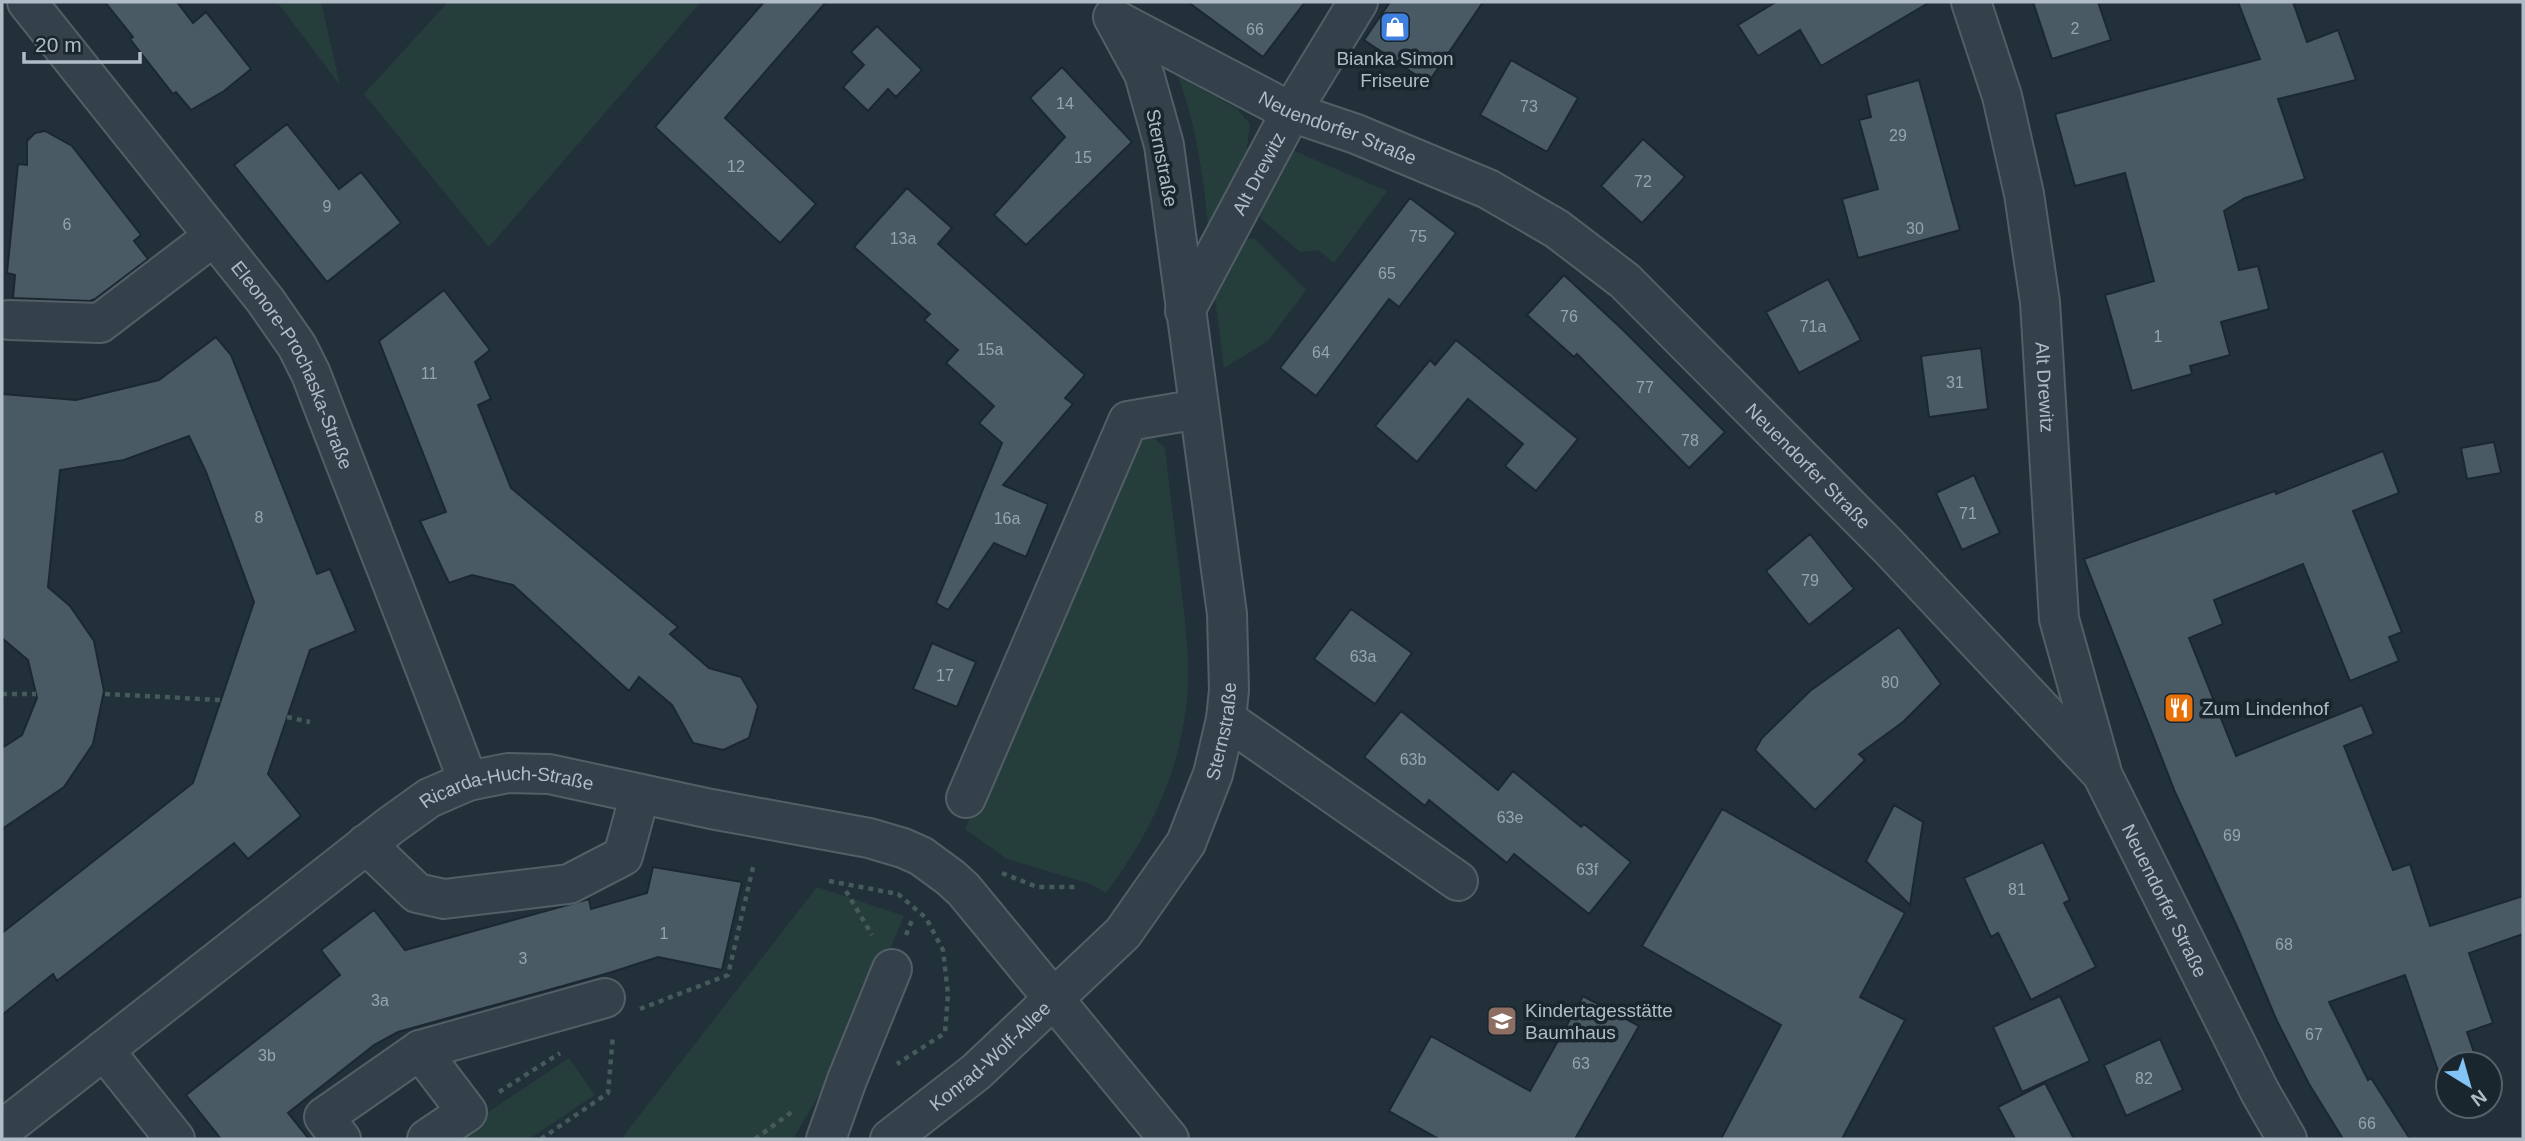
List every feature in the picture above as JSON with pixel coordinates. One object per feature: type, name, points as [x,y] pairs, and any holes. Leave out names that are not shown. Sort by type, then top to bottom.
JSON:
[{"type":"street","name":"Eleonore-Prochaska-Straße","points":[[27,2],[214,236],[297,346],[311,374],[383,562],[412,629],[468,780]]},
{"type":"street","name":"Alt Drewitz","points":[[1185,311],[1291,112],[1358,2]]},
{"type":"street","name":"Alt Drewitz","points":[[1971,2],[2002,96],[2024,194],[2040,302],[2059,619],[2102,774]]},
{"type":"street","name":"Neuendorfer Straße","points":[[1109,11],[1291,112],[1356,134],[1488,189],[1558,229],[1625,281],[1888,546],[2102,774],[2260,1092],[2287,1139]]},
{"type":"street","name":"Sternstraße","points":[[1054,999],[1123,933],[1186,843],[1213,774],[1226,719],[1228,690],[1227,614],[1164,145],[1144,75],[1109,11]]},
{"type":"street","points":[[9,320],[100,323],[214,236]]},
{"type":"street","points":[[966,797],[1128,421],[1199,409]]},
{"type":"street","points":[[1226,719],[1458,881]]},
{"type":"street","name":"Ricarda-Huch-Straße","points":[[2,1130],[429,798],[468,780],[508,773],[549,775],[869,838],[912,852],[936,866],[964,890],[1169,1139]]},
{"type":"street","points":[[366,845],[416,893],[444,900],[569,884],[623,856],[640,794]]},
{"type":"street","points":[[826,1139],[892,969]]},
{"type":"street","name":"Konrad-Wolf-Allee","points":[[890,1139],[976,1072],[1054,999]]},
{"type":"street","points":[[341,1139],[324,1116],[420,1050],[609,1015]]},
{"type":"street","points":[[104,1049],[175,1139]]},
{"type":"street","points":[[420,1050],[467,1112],[426,1139]]},
{"type":"path","points":[[2,694],[36,694]]},
{"type":"path","points":[[105,694],[221,700]]},
{"type":"path","points":[[287,716],[310,722]]},
{"type":"path","points":[[846,891],[892,969]]},
{"type":"path","points":[[541,1139],[608,1093],[609,1015]]},
{"type":"green space","points":[[277,2],[321,2],[340,85]]},
{"type":"green space","points":[[448,2],[701,2],[489,247],[364,94]]},
{"type":"green space","points":[[1178,76],[1237,109],[1250,124],[1245,162],[1208,226],[1198,150]]},
{"type":"green space","points":[[1288,148],[1387,191],[1334,263],[1318,250],[1300,252],[1261,219],[1256,204]]},
{"type":"green space","points":[[1241,238],[1255,239],[1306,290],[1268,341],[1224,368],[1214,291]]},
{"type":"green space","points":[[1135,434],[1152,436],[1165,448],[1188,652],[1188,683],[1178,752],[1170,777],[1149,825],[1106,893],[1091,884],[1007,859],[965,829]]},
{"type":"green space","points":[[817,887],[904,916],[873,991],[834,1070],[793,1139],[621,1139]]},
{"type":"green space","points":[[569,1058],[595,1095],[529,1139],[448,1139]]},
{"type":"building","points":[[105,2],[177,2],[193,23],[206,12],[251,69],[224,91],[191,110],[176,92],[173,94]]},
{"type":"building","points":[[764,2],[826,2],[725,118],[816,204],[780,243],[655,127]]},
{"type":"building","points":[[1188,2],[1305,2],[1263,57]]},
{"type":"building","points":[[1390,2],[1483,2],[1428,83],[1364,40]]},
{"type":"building","points":[[1776,2],[1930,2],[1821,66],[1800,30],[1758,56],[1738,25]]},
{"type":"building","points":[[2033,2],[2098,2],[2111,40],[2052,59]]},
{"type":"building","points":[[2238,2],[2293,2],[2307,42],[2338,30],[2356,80],[2278,99],[2305,179],[2245,198],[2224,211],[2239,270],[2258,266],[2269,309],[2221,322],[2230,355],[2190,366],[2192,374],[2132,391],[2105,295],[2154,281],[2125,173],[2075,186],[2055,114],[2260,59]]},
{"type":"building","points":[[877,26],[922,70],[896,97],[888,89],[868,111],[843,87],[864,65],[851,52]]},
{"type":"building","points":[[1511,60],[1578,98],[1547,152],[1480,115]]},
{"type":"building","points":[[1062,67],[1132,142],[1026,245],[994,215],[1065,137],[1030,98]]},
{"type":"building","points":[[1919,80],[1960,230],[1858,258],[1842,199],[1878,189],[1859,120],[1871,117],[1866,95]]},
{"type":"building","points":[[287,124],[339,189],[361,172],[401,223],[327,282],[234,165]]},
{"type":"building","points":[[45,131],[72,146],[141,235],[134,241],[148,259],[90,301],[13,298],[15,275],[7,273],[18,164],[27,165],[27,141],[35,133]]},
{"type":"building","points":[[1643,139],[1685,177],[1642,223],[1601,186]]},
{"type":"building","points":[[907,188],[952,228],[938,244],[1085,375],[1065,398],[1073,404],[1003,485],[1048,504],[1026,557],[994,543],[948,610],[936,603],[1002,443],[979,423],[994,406],[946,363],[958,350],[924,320],[930,314],[854,247]]},
{"type":"building","points":[[1410,198],[1456,233],[1399,307],[1389,299],[1316,396],[1280,368]]},
{"type":"building","points":[[1564,275],[1725,432],[1689,468],[1577,354],[1574,357],[1527,315]]},
{"type":"building","points":[[1828,279],[1861,340],[1799,373],[1766,312]]},
{"type":"building","points":[[444,290],[490,350],[475,362],[491,399],[478,405],[511,488],[678,627],[670,634],[709,668],[741,677],[758,706],[749,738],[723,750],[693,743],[672,705],[639,677],[629,691],[513,585],[472,575],[449,583],[420,521],[446,512],[379,341]]},
{"type":"building","points":[[216,337],[231,355],[317,574],[330,569],[356,631],[310,650],[268,774],[301,816],[248,859],[234,843],[57,981],[53,974],[2,1015],[2,933],[193,783],[254,602],[206,472],[189,436],[124,460],[60,470],[48,587],[70,606],[94,641],[104,691],[93,744],[64,787],[2,829],[2,748],[22,735],[37,698],[28,660],[2,638],[2,394],[76,400],[159,380]]},
{"type":"building","points":[[1456,340],[1578,439],[1536,491],[1505,466],[1523,444],[1468,399],[1417,462],[1375,426],[1430,360],[1435,365]]},
{"type":"building","points":[[1981,348],[1988,409],[1929,417],[1921,356]]},
{"type":"building","points":[[2494,442],[2501,473],[2467,479],[2461,448]]},
{"type":"building","points":[[2383,451],[2399,493],[2353,511],[2402,632],[2389,637],[2399,661],[2350,681],[2303,564],[2214,600],[2223,624],[2189,638],[2236,756],[2362,705],[2374,734],[2344,746],[2393,870],[2410,864],[2430,926],[2523,896],[2523,934],[2469,953],[2493,1023],[2467,1032],[2473,1050],[2434,1050],[2434,1059],[2405,975],[2329,1002],[2368,1080],[2371,1078],[2410,1139],[2343,1139],[2309,1084],[2277,1021],[2175,792],[2084,559],[2275,491],[2276,494]]},
{"type":"building","points":[[1974,475],[2000,533],[1962,550],[1936,493]]},
{"type":"building","points":[[1810,534],[1854,589],[1809,625],[1766,571]]},
{"type":"building","points":[[1351,609],[1412,653],[1375,704],[1314,659]]},
{"type":"building","points":[[1899,627],[1941,684],[1903,722],[1859,754],[1865,760],[1815,810],[1755,750],[1762,738],[1810,691]]},
{"type":"building","points":[[932,643],[976,662],[957,707],[913,689]]},
{"type":"building","points":[[1401,711],[1498,790],[1513,771],[1581,827],[1584,824],[1631,862],[1589,914],[1514,854],[1507,863],[1429,800],[1425,806],[1364,757]]},
{"type":"building","points":[[1894,805],[1923,822],[1910,905],[1866,861]]},
{"type":"building","points":[[1722,809],[1905,913],[1860,997],[1905,1020],[1842,1139],[1721,1139],[1781,1025],[1642,946]]},
{"type":"building","points":[[2043,842],[2070,900],[2064,903],[2096,967],[2031,1000],[1998,933],[1991,937],[1964,878]]},
{"type":"building","points":[[653,867],[742,882],[722,970],[658,957],[398,1032],[374,1045],[288,1113],[309,1139],[221,1139],[186,1095],[340,975],[321,950],[374,910],[405,950],[589,899],[591,909],[647,893]]},
{"type":"building","points":[[1583,996],[1639,1026],[1575,1139],[1439,1139],[1389,1111],[1431,1036],[1530,1091]]},
{"type":"building","points":[[2060,996],[2090,1061],[2022,1092],[1993,1027]]},
{"type":"building","points":[[2160,1039],[2183,1090],[2126,1116],[2104,1065]]},
{"type":"building","points":[[2045,1083],[2074,1139],[2015,1139],[1998,1107]]},
{"type":"place","name":"Bianka Simon Friseure","points":[[1395,27]]},
{"type":"place","name":"Zum Lindenhof","points":[[2179,708]]},
{"type":"place","name":"Kindertagesstätte Baumhaus","points":[[1502,1021]]}]
